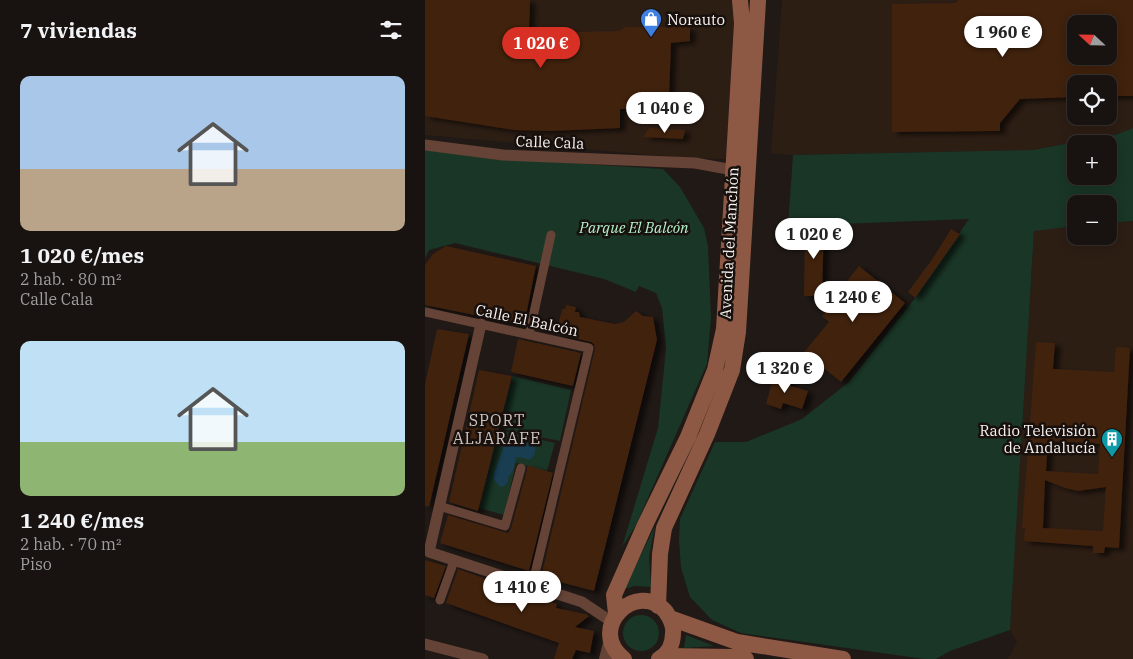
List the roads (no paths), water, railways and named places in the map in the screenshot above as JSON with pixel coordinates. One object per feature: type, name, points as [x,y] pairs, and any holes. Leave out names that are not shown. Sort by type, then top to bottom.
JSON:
[{"type":"main road","name":"Avenida del Manchón","points":[[611,640],[610,631],[614,618],[614,595],[645,525],[688,437],[715,370],[724,329],[742,23],[740,0]]},
{"type":"main road","name":"Avenida del Manchón","points":[[658,606],[660,554],[664,528],[707,434],[732,370],[738,332],[756,0]]},
{"type":"main road","points":[[614,618],[624,606],[640,601],[650,602],[658,606],[670,618],[737,642],[843,659]]},
{"type":"main road","points":[[662,658],[672,644],[674,631],[670,618]]},
{"type":"main road","points":[[611,640],[617,654],[624,659]]},
{"type":"main road","points":[[662,658],[733,657],[746,659]]},
{"type":"street","name":"Calle Cala","points":[[425,145],[503,155],[695,163],[733,170]]},
{"type":"street","points":[[529,335],[551,235]]},
{"type":"street","name":"Calle El Balcón","points":[[425,312],[589,348],[531,586]]},
{"type":"street","points":[[481,324],[429,552],[582,602],[614,618]]},
{"type":"street","points":[[439,506],[505,526],[521,468]]},
{"type":"street","points":[[440,600],[454,560]]},
{"type":"street","points":[[606,659],[611,640]]},
{"type":"street","points":[[425,644],[483,659]]},
{"type":"water","points":[[511,437],[534,444],[535,453],[530,460],[520,457],[516,458],[513,471],[508,477],[508,482],[500,487],[494,480],[494,473],[506,440]]},
{"type":"place","name":"Norauto","points":[[651,38]]},
{"type":"place","name":"Radio Televisión de Andalucía","points":[[1112,458]]},
{"type":"district","name":"SPORT ALJARAFE","points":[[497,429]]},
{"type":"park label","name":"Parque El Balcón","points":[[634,227]]}]
